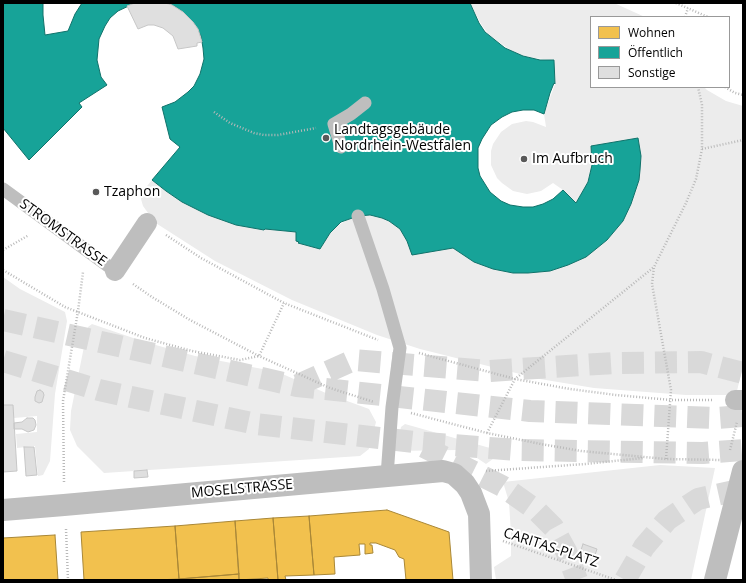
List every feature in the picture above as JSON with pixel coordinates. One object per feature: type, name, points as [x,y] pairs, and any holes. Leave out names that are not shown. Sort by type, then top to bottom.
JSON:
[{"type":"main road","name":"MOSELSTRASSE","points":[[3,510],[434,471],[443,471],[454,474]]},
{"type":"main road","points":[[715,580],[743,471]]},
{"type":"main road","points":[[454,474],[466,484],[472,494],[479,514],[481,580]]},
{"type":"street","name":"STROMSTRASSE","points":[[115,271],[147,223]]},
{"type":"lane","points":[[341,147],[334,124],[351,114],[365,103]]},
{"type":"lane","name":"STROMSTRASSE","points":[[3,189],[115,271]]},
{"type":"lane","points":[[358,216],[383,288],[400,348],[392,408],[387,476]]},
{"type":"path","points":[[676,3],[705,16]]},
{"type":"path","points":[[685,16],[688,8]]},
{"type":"path","points":[[666,459],[671,390],[652,284],[654,267],[686,203],[696,179],[702,148],[702,105],[698,88]]},
{"type":"path","points":[[727,88],[735,93],[743,95]]},
{"type":"path","points":[[214,112],[230,123],[254,133],[264,135],[278,135],[334,124]]},
{"type":"path","points":[[702,148],[743,140]]},
{"type":"path","points":[[147,223],[201,258],[284,303],[363,335],[400,348],[515,379],[608,394],[671,400],[739,400]]},
{"type":"path","points":[[3,250],[29,235]]},
{"type":"path","points":[[487,433],[515,379],[654,267]]},
{"type":"path","points":[[3,270],[65,306],[145,338],[192,351],[240,360],[258,356],[284,303]]},
{"type":"path","points":[[68,580],[64,505],[63,401],[78,311],[83,270]]},
{"type":"path","points":[[454,474],[649,458]]},
{"type":"path","name":"CARITAS-PLATZ","points":[[479,537],[504,541],[616,580]]},
{"type":"shaded area","points":[[470,3],[614,3],[643,16],[590,16],[590,88],[705,88],[726,101],[743,106],[743,366],[736,395],[686,395],[594,388],[540,379],[420,349],[377,335],[292,300],[215,261],[151,220],[151,217],[143,206],[141,199],[143,191],[152,180],[182,202],[208,215],[236,225],[264,230],[296,232],[296,241],[320,249],[324,241],[335,227],[349,219],[364,215],[382,218],[400,229],[405,236],[453,248],[474,262],[494,269],[513,273],[528,273],[550,271],[575,262],[607,240],[617,228],[631,204],[639,180],[641,156],[638,138],[592,146],[592,165],[588,182],[576,203],[563,190],[553,183],[541,191],[527,194],[513,191],[497,178],[491,165],[491,151],[493,144],[501,132],[512,124],[526,121],[546,127],[544,114],[555,84],[555,60],[533,58],[510,50],[489,35],[481,24]]},
{"type":"shaded area","points":[[3,277],[20,289],[65,312],[67,321],[55,394],[50,461],[43,475],[38,476],[35,446],[17,448],[16,434],[37,432],[37,416],[14,418],[12,405],[3,405]]},
{"type":"shaded area","points":[[92,324],[145,342],[195,356],[278,372],[328,394],[369,409],[376,422],[369,449],[360,456],[104,473],[77,446],[70,430],[71,411],[88,327]]},
{"type":"shaded area","points":[[405,424],[497,450],[497,456],[486,464],[477,458],[457,450],[396,451],[401,427]]},
{"type":"shaded area","points":[[660,465],[715,468],[691,580],[496,580],[494,567],[511,556],[509,502],[503,482]]},
{"type":"building: Wohnen","points":[[387,510],[449,532],[453,580],[406,580],[404,559],[399,557],[395,550],[376,543],[370,543],[370,545],[372,545],[373,553],[365,554],[365,544],[359,544],[360,555],[334,557],[335,574],[314,575],[309,516]]},
{"type":"building: Wohnen","points":[[309,516],[314,575],[285,576],[286,580],[278,580],[273,518]]},
{"type":"building: Wohnen","points":[[273,518],[278,580],[268,580],[268,578],[239,580],[235,521]]},
{"type":"building: Wohnen","points":[[235,521],[239,574],[179,579],[175,526]]},
{"type":"building: Wohnen","points":[[175,526],[179,579],[84,580],[81,532]]},
{"type":"building: Wohnen","points":[[55,535],[58,580],[3,580],[3,538]]},
{"type":"building: Wohnen","points":[[239,574],[239,580],[179,580],[179,579]]},
{"type":"building: Öffentlich","points":[[3,3],[43,3],[45,35],[68,31],[75,14],[82,3],[135,3],[118,11],[110,18],[99,39],[97,60],[101,77],[107,85],[79,103],[82,107],[29,160],[3,128]]},
{"type":"building: Öffentlich","name":"Landtagsgebäude Nordrhein-Westfalen","points":[[165,3],[470,3],[485,32],[505,48],[523,56],[540,60],[554,60],[555,84],[554,83],[550,93],[544,114],[534,110],[512,112],[491,125],[482,139],[478,148],[478,168],[480,176],[490,192],[501,201],[510,205],[533,207],[553,199],[563,190],[576,203],[588,182],[592,165],[591,146],[638,138],[641,156],[639,180],[631,204],[623,221],[607,240],[586,257],[550,271],[528,273],[513,273],[493,269],[474,262],[453,248],[412,255],[407,241],[400,229],[389,221],[370,215],[358,216],[341,222],[330,233],[320,249],[298,243],[299,242],[296,241],[296,232],[264,230],[236,225],[208,215],[182,202],[152,180],[180,147],[170,139],[162,107],[175,102],[194,86],[200,74],[204,59],[201,36],[193,22],[183,12],[172,5]]},
{"type":"building: Sonstige","points":[[135,3],[165,3],[172,5],[183,12],[193,22],[198,29],[202,42],[197,43],[197,46],[178,49],[173,36],[163,28],[148,25],[138,29],[127,6]]},
{"type":"building: Sonstige","points":[[40,390],[44,395],[42,402],[39,403],[35,401],[35,397],[37,391]]},
{"type":"building: Sonstige","points":[[3,405],[13,405],[17,471],[3,472]]},
{"type":"building: Sonstige","points":[[27,418],[33,418],[35,420],[36,425],[34,430],[28,432],[22,429],[14,429],[14,423],[22,422]]},
{"type":"building: Sonstige","points":[[24,447],[34,447],[37,475],[26,476]]},
{"type":"building: Sonstige","points":[[147,470],[148,477],[134,478],[134,471]]},
{"type":"building: Sonstige","points":[[583,544],[597,549],[594,558],[580,553]]},
{"type":"tunnel","points":[[3,320],[297,386],[530,411],[716,418],[743,416]]},
{"type":"tunnel","points":[[298,385],[354,360],[489,371],[614,363],[701,362],[743,373]]},
{"type":"tunnel","points":[[3,361],[99,390],[256,424],[414,442],[516,450],[703,453],[743,450]]},
{"type":"tunnel","points":[[424,447],[502,486],[536,510],[553,527],[566,551],[577,580]]},
{"type":"tunnel","points":[[625,580],[644,547],[667,520],[698,499],[743,489]]},
{"type":"place","name":"Landtagsgebäude Nordrhein-Westfalen","points":[[326,138]]},
{"type":"place","name":"Im Aufbruch","points":[[524,159]]},
{"type":"place","name":"Tzaphon","points":[[96,192]]}]
